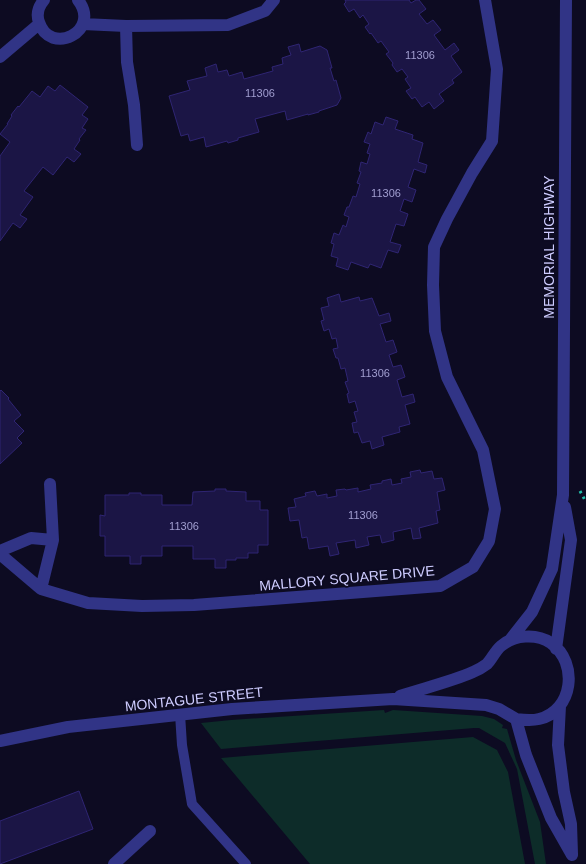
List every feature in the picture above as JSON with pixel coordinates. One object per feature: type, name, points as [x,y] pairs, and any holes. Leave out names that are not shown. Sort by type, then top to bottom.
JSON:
[{"type":"street","points":[[44,0],[38,10],[39,24],[50,36],[57,38],[73,36],[83,24],[83,8],[78,0]]},
{"type":"street","points":[[83,24],[126,26],[228,25],[265,11],[274,0]]},
{"type":"street","name":"MALLORY SQUARE DRIVE","points":[[53,540],[31,538],[0,552],[41,589],[88,603],[142,606],[194,605],[440,586],[473,567],[489,542],[495,509],[483,450],[447,377],[436,331],[434,247],[446,219],[492,141],[497,69],[485,0]]},
{"type":"street","name":"MEMORIAL HIGHWAY","points":[[474,672],[487,664],[500,647],[510,640],[532,612],[552,570],[563,495],[566,0]]},
{"type":"street","points":[[0,57],[39,24]]},
{"type":"street","points":[[126,26],[127,62],[134,105],[137,144]]},
{"type":"street","points":[[41,589],[53,540],[50,484]]},
{"type":"street","name":"MEMORIAL HIGHWAY","points":[[556,649],[571,540],[563,495]]},
{"type":"street","points":[[510,640],[524,636],[538,638],[551,643],[561,653],[568,666],[570,680],[567,693],[560,706],[551,714],[540,719],[528,721],[516,719],[526,755],[551,818],[572,860]]},
{"type":"street","name":"MONTAGUE STREET","points":[[393,699],[474,672]]},
{"type":"street","name":"MONTAGUE STREET","points":[[0,741],[68,727],[180,714],[393,699],[486,705],[499,708],[516,719]]},
{"type":"street","points":[[560,706],[558,745],[564,792],[571,824],[572,860]]},
{"type":"street","points":[[114,864],[150,831]]},
{"type":"lane","points":[[180,714],[182,745],[192,804],[246,864]]},
{"type":"green space","points":[[384,710],[385,713],[393,710],[482,716],[494,719],[503,725],[502,728],[507,729],[516,760],[540,822],[546,864],[535,864],[517,769],[505,743],[479,728],[221,749],[201,723]]},
{"type":"green space","points":[[473,737],[497,750],[508,772],[525,864],[310,864],[221,758]]},
{"type":"building","points":[[345,0],[409,0],[411,3],[419,0],[426,9],[419,14],[427,24],[433,20],[441,30],[434,35],[445,50],[454,43],[459,50],[451,56],[462,72],[452,80],[454,83],[439,94],[444,101],[434,109],[429,102],[422,107],[415,97],[412,99],[406,91],[411,88],[405,79],[408,77],[402,69],[397,72],[386,54],[389,52],[381,41],[378,43],[365,27],[369,24],[363,15],[360,18],[354,9],[349,12],[344,4]]},
{"type":"building","points":[[299,44],[301,52],[320,46],[327,50],[332,68],[330,68],[334,81],[336,80],[341,98],[337,105],[319,112],[287,120],[285,111],[255,119],[259,132],[228,143],[227,141],[206,147],[204,137],[190,141],[188,134],[181,136],[169,96],[190,90],[187,81],[207,76],[205,68],[216,64],[218,72],[227,70],[229,76],[242,72],[244,79],[273,71],[272,67],[283,64],[282,58],[291,55],[288,47]]},
{"type":"building","points":[[60,85],[88,107],[82,115],[88,119],[82,128],[86,130],[74,149],[81,154],[74,162],[67,157],[53,175],[43,167],[24,191],[33,197],[20,215],[27,219],[20,228],[13,223],[0,241],[0,156],[10,142],[0,134],[8,124],[11,115],[32,91],[40,97],[48,86],[55,91]]},
{"type":"building","points":[[386,117],[398,121],[395,129],[413,135],[412,139],[423,143],[418,162],[427,165],[425,173],[414,169],[408,187],[416,190],[412,202],[404,199],[400,211],[408,214],[404,226],[396,224],[390,242],[401,245],[398,253],[388,250],[381,268],[370,264],[368,268],[351,262],[348,270],[336,266],[338,258],[331,256],[334,244],[331,243],[334,233],[339,235],[343,225],[346,227],[349,217],[344,215],[353,196],[356,197],[360,184],[357,183],[361,172],[359,171],[361,162],[367,164],[370,154],[367,153],[370,144],[364,142],[368,132],[371,134],[375,122],[383,125]]},
{"type":"building","points":[[339,294],[341,302],[359,297],[360,301],[372,298],[379,316],[389,313],[391,321],[380,324],[386,342],[393,340],[397,352],[389,355],[393,367],[401,365],[405,377],[397,380],[402,397],[413,394],[415,402],[405,405],[410,424],[399,427],[400,432],[382,437],[384,445],[372,449],[370,441],[362,443],[358,432],[354,433],[352,423],[357,422],[354,412],[358,411],[355,401],[349,403],[347,394],[349,393],[345,382],[348,381],[345,368],[341,369],[333,349],[338,348],[336,338],[332,339],[329,329],[324,331],[321,321],[324,320],[321,308],[329,306],[327,298]]},
{"type":"building","points":[[0,391],[21,415],[14,421],[24,431],[17,438],[22,443],[0,464]]},
{"type":"building","points":[[420,470],[421,473],[432,471],[434,479],[442,478],[445,490],[437,492],[440,510],[436,511],[438,523],[419,528],[421,538],[413,539],[411,528],[393,532],[394,540],[382,543],[380,535],[367,537],[369,545],[356,548],[355,540],[336,543],[339,554],[330,556],[328,546],[309,549],[307,537],[302,538],[299,520],[290,521],[288,508],[296,507],[294,499],[306,496],[305,493],[315,491],[317,496],[327,494],[327,498],[337,496],[336,490],[358,488],[358,492],[371,489],[370,485],[391,479],[392,485],[402,483],[401,479],[411,477],[410,472]]},
{"type":"building","points":[[215,489],[246,492],[246,501],[260,501],[260,510],[268,510],[268,545],[258,545],[258,553],[248,553],[248,558],[226,560],[226,568],[215,568],[215,559],[193,559],[193,546],[162,546],[162,556],[141,556],[141,564],[130,564],[130,556],[105,556],[105,536],[100,536],[100,515],[105,516],[105,495],[141,493],[141,495],[162,495],[162,505],[192,505],[193,492],[215,491]]},
{"type":"building","points":[[79,791],[93,829],[0,864],[0,821]]}]
